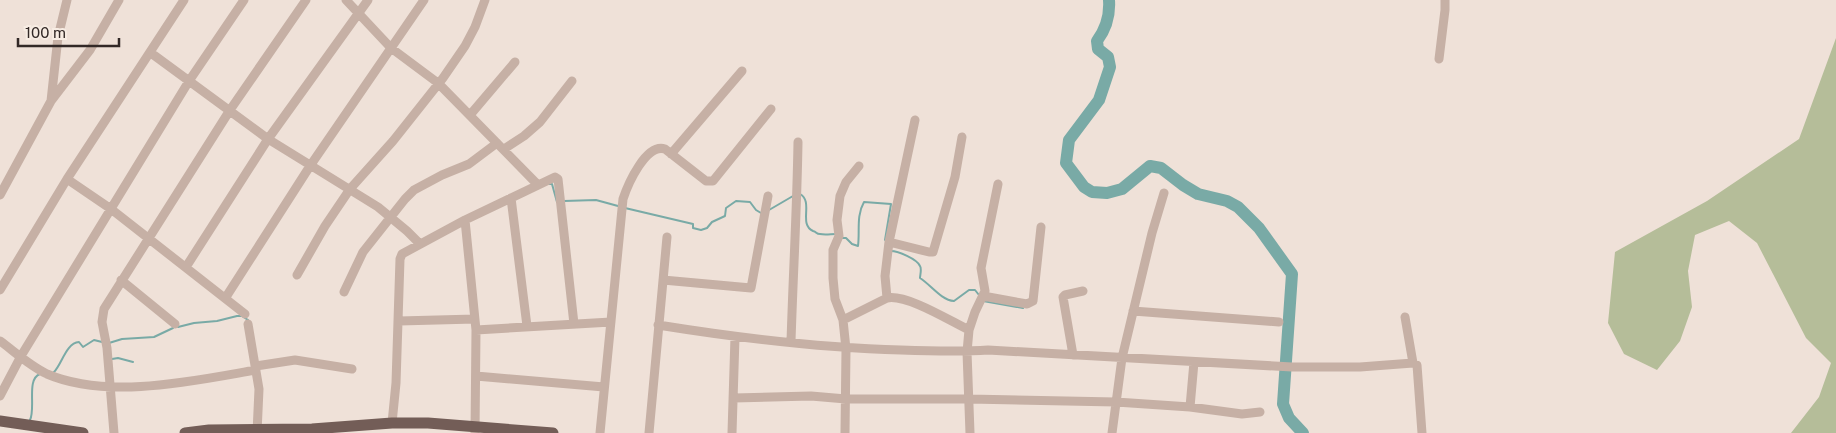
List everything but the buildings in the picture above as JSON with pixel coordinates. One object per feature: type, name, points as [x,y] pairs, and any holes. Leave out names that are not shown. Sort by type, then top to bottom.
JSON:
[{"type":"main road","points":[[0,422],[83,433]]},
{"type":"main road","points":[[185,433],[209,430],[312,431],[372,429],[392,423],[427,428],[553,433]]},
{"type":"street","points":[[51,101],[58,37],[67,0]]},
{"type":"street","points":[[0,195],[51,101],[90,50],[119,0]]},
{"type":"street","points":[[0,290],[67,179],[184,0]]},
{"type":"street","points":[[0,396],[21,356],[110,209],[189,81],[244,0]]},
{"type":"street","points":[[114,433],[102,316],[104,309],[230,110],[306,0]]},
{"type":"street","points":[[346,0],[391,48],[438,83],[538,185]]},
{"type":"street","points":[[186,268],[268,139],[368,0]]},
{"type":"street","points":[[226,297],[310,166],[424,0]]},
{"type":"street","points":[[297,275],[325,226],[350,189],[393,141],[465,46],[475,27],[485,0]]},
{"type":"street","points":[[1439,59],[1445,0]]},
{"type":"street","points":[[151,52],[268,139],[350,189],[391,217],[420,244]]},
{"type":"street","points":[[470,115],[515,62]]},
{"type":"street","points":[[671,154],[742,71]]},
{"type":"street","points":[[344,292],[363,252],[414,190],[442,175],[469,164],[500,146],[524,136],[540,122],[572,82]]},
{"type":"street","points":[[600,433],[618,236],[626,190],[642,162],[655,148],[660,147],[706,181],[713,181],[771,109]]},
{"type":"street","points":[[888,298],[885,276],[889,242],[915,120]]},
{"type":"street","points":[[889,242],[933,252],[955,177],[962,137]]},
{"type":"street","points":[[791,342],[798,142]]},
{"type":"street","points":[[845,433],[846,348],[843,320],[835,299],[833,250],[839,236],[837,220],[840,196],[846,182],[859,166]]},
{"type":"street","points":[[392,423],[399,321],[400,258],[405,252],[465,220],[555,177],[558,179],[574,324]]},
{"type":"street","points":[[67,179],[110,209],[246,314]]},
{"type":"street","points":[[970,433],[967,352],[969,330],[985,287],[981,268],[998,184]]},
{"type":"street","points":[[1112,433],[1122,358],[1152,233],[1164,193]]},
{"type":"street","points":[[663,280],[751,288],[768,196]]},
{"type":"street","points":[[511,198],[527,326]]},
{"type":"street","points":[[465,220],[476,330],[475,430]]},
{"type":"street","points":[[983,296],[1027,304],[1033,301],[1041,227]]},
{"type":"street","points":[[648,433],[667,237]]},
{"type":"street","points":[[121,280],[175,324]]},
{"type":"street","points":[[1073,355],[1064,297],[1065,295],[1083,291]]},
{"type":"street","points":[[843,320],[888,298],[894,297],[911,302],[969,330]]},
{"type":"street","points":[[1133,310],[1279,322]]},
{"type":"street","points":[[1405,317],[1413,363],[1417,365],[1422,433]]},
{"type":"street","points":[[399,321],[475,319]]},
{"type":"street","points":[[476,330],[611,322]]},
{"type":"street","points":[[248,324],[259,398],[257,431]]},
{"type":"street","points":[[658,326],[735,337],[846,348],[967,352],[988,350],[1292,367],[1360,367],[1413,363]]},
{"type":"street","points":[[732,433],[735,337]]},
{"type":"street","points":[[0,341],[33,366],[48,374],[76,382],[110,388],[186,382],[295,360],[352,369]]},
{"type":"street","points":[[1190,407],[1194,362]]},
{"type":"street","points":[[476,376],[604,387]]},
{"type":"street","points":[[734,398],[812,396],[846,399],[969,398],[1116,402],[1190,407],[1242,414],[1260,412]]},
{"type":"green space","points":[[1836,38],[1836,433],[1791,433],[1819,397],[1831,363],[1806,338],[1757,243],[1729,221],[1695,235],[1688,271],[1692,307],[1680,341],[1657,370],[1624,354],[1608,323],[1615,252],[1707,201],[1799,139]]},
{"type":"waterway","points":[[1109,0],[1107,21],[1097,41],[1098,49],[1108,57],[1110,67],[1099,100],[1069,140],[1066,163],[1084,187],[1092,192],[1107,193],[1122,189],[1150,166],[1161,168],[1198,194],[1227,201],[1238,207],[1259,228],[1292,274],[1283,404],[1289,418],[1303,433]]},
{"type":"waterway","points":[[549,184],[552,184],[557,202]]},
{"type":"waterway","points":[[800,194],[806,202],[806,218],[809,228],[819,234],[836,234]]},
{"type":"waterway","points":[[769,210],[793,196]]},
{"type":"waterway","points":[[564,201],[596,200],[618,206]]},
{"type":"waterway","points":[[625,208],[693,224],[693,228],[701,230],[725,216],[726,208],[736,201],[750,202],[761,213]]},
{"type":"waterway","points":[[841,238],[846,238],[852,244],[858,246],[859,218],[864,202],[891,204],[885,240]]},
{"type":"waterway","points":[[891,251],[902,254],[918,263],[921,267],[920,278],[945,298],[954,301],[969,290],[975,290],[979,295]]},
{"type":"waterway","points":[[983,301],[1023,308]]},
{"type":"waterway","points":[[178,327],[237,316],[242,316],[248,320]]},
{"type":"waterway","points":[[109,343],[122,339],[154,337],[173,328]]},
{"type":"waterway","points":[[54,372],[67,350],[75,343],[79,342],[83,347],[94,340],[102,342]]},
{"type":"waterway","points":[[112,359],[118,358],[133,362]]},
{"type":"waterway","points":[[30,420],[32,415],[33,382],[40,374]]}]
